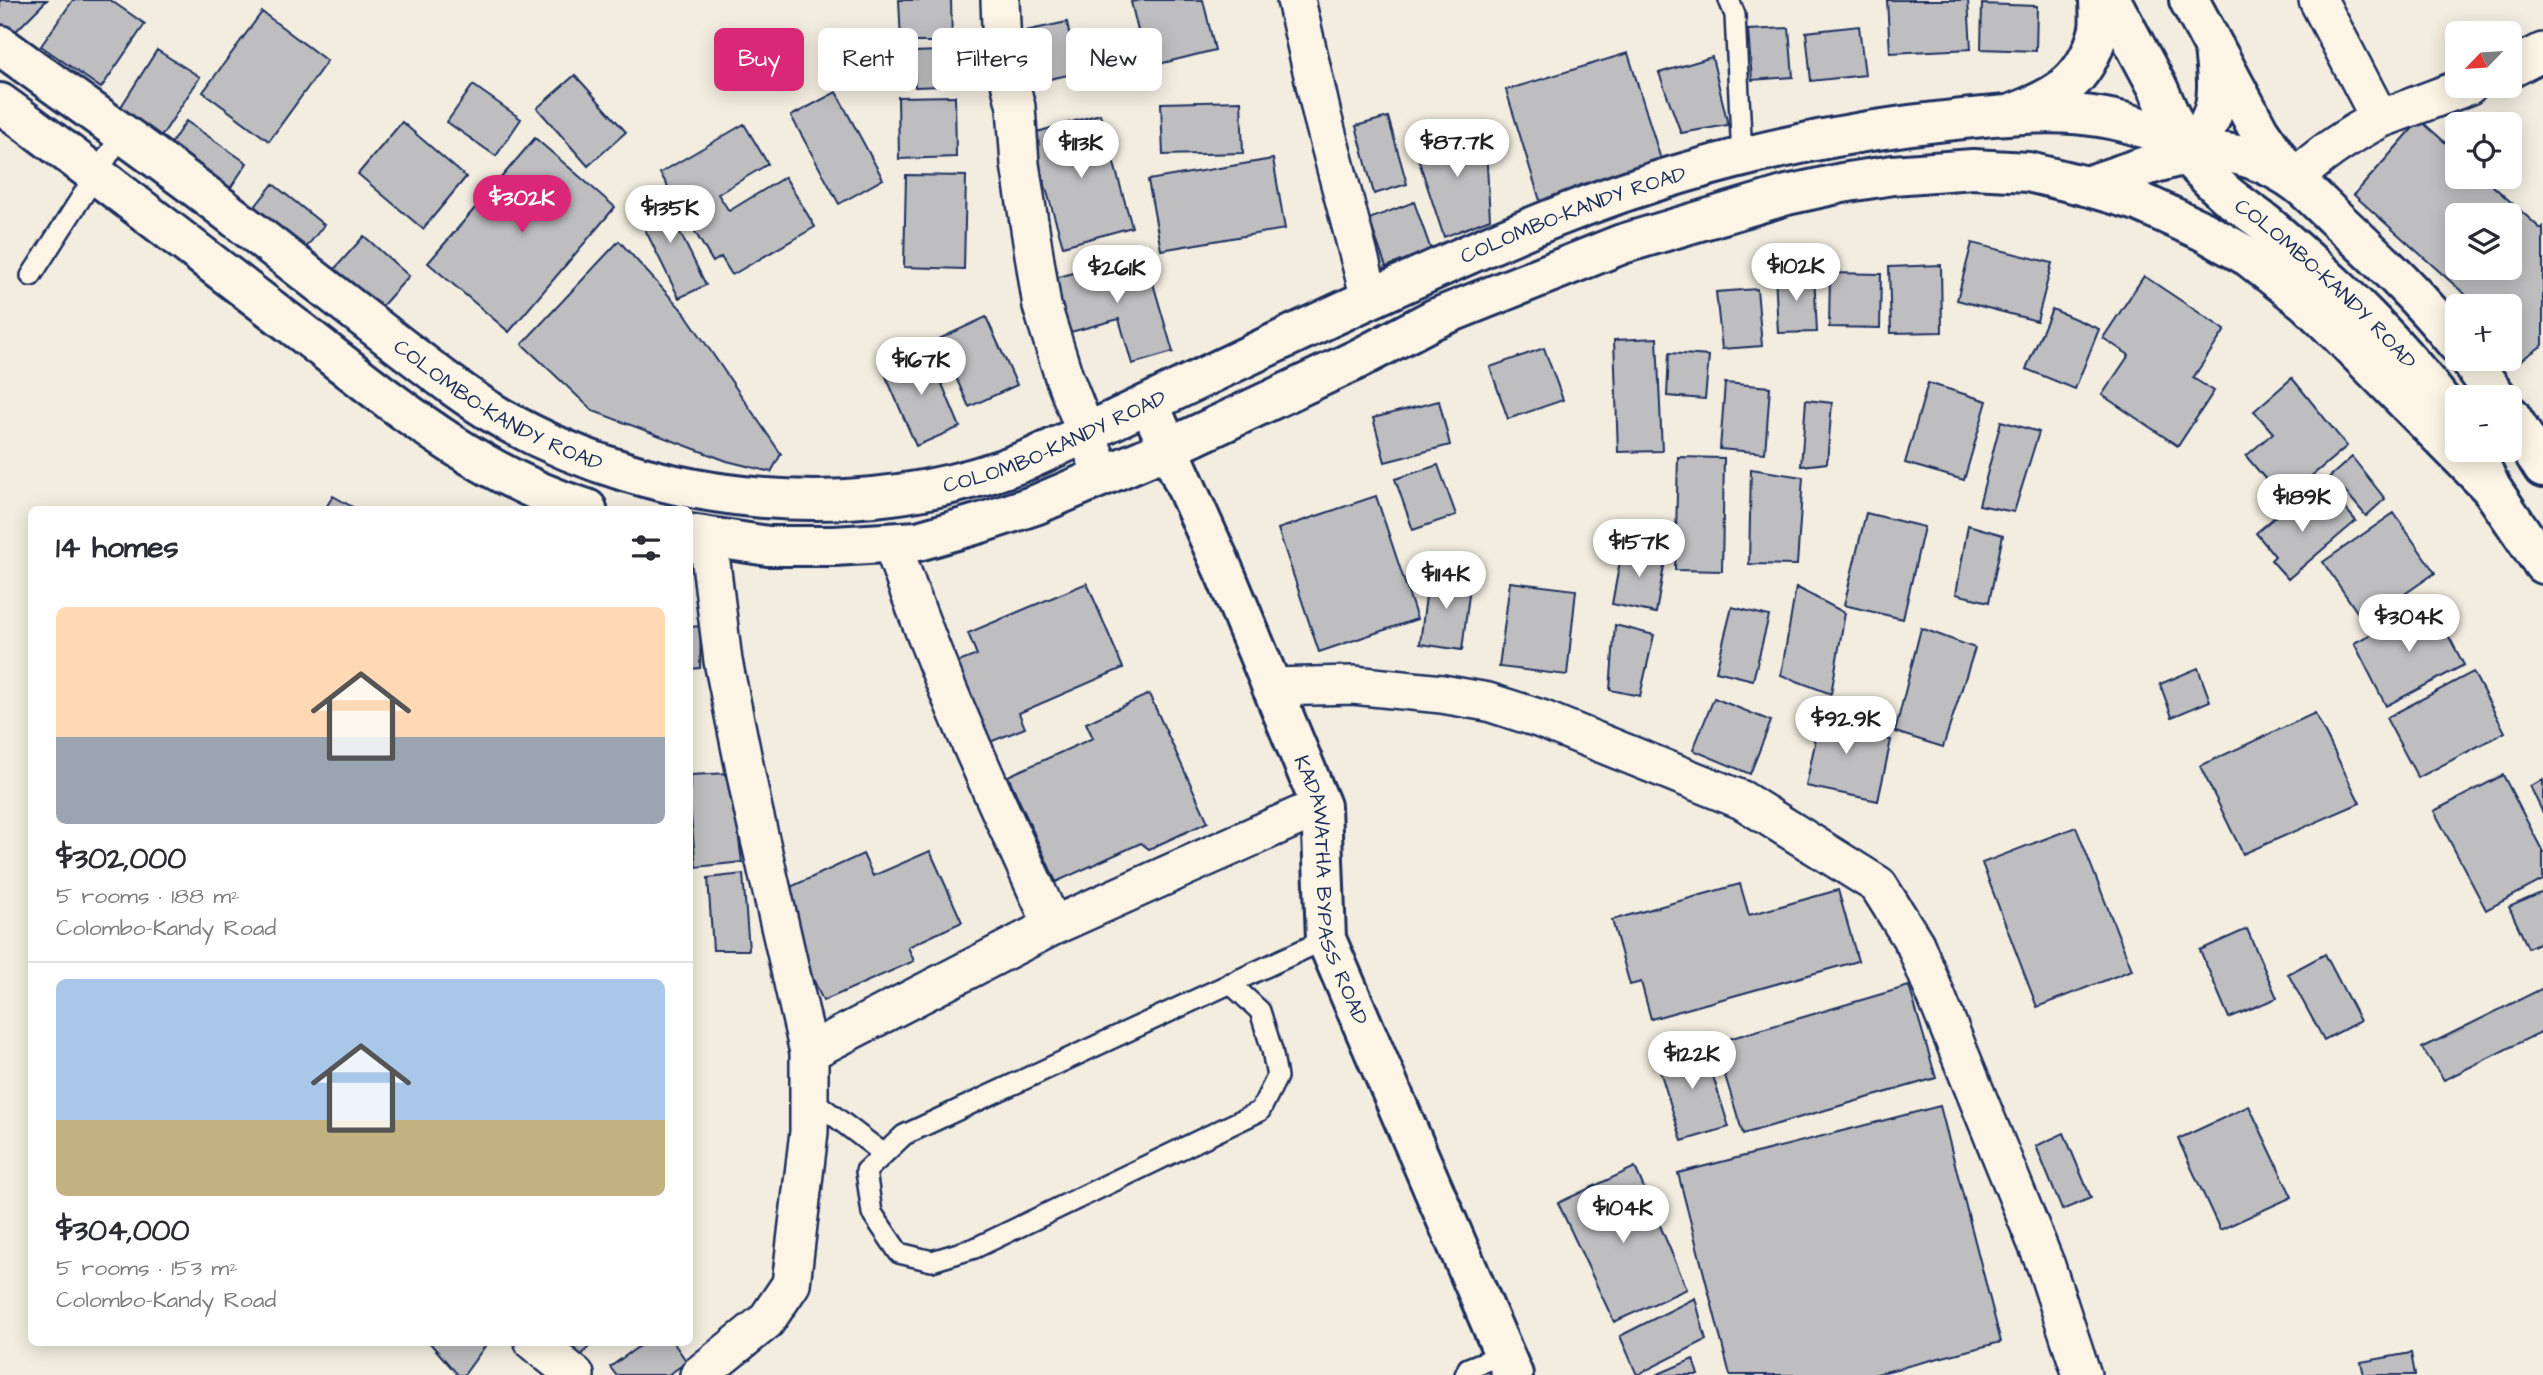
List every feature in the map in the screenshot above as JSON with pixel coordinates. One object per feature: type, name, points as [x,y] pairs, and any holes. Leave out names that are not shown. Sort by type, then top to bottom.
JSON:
[{"type":"main road","points":[[2014,113],[2052,98],[2066,88],[2079,73],[2099,31],[2099,0]]},
{"type":"main road","points":[[2111,0],[2158,88],[2187,154]]},
{"type":"main road","points":[[2189,0],[2259,131],[2293,180],[2411,291],[2445,330]]},
{"type":"main road","name":"COLOMBO-KANDY ROAD","points":[[0,45],[223,208],[474,401],[532,434],[572,452],[634,475],[688,489],[744,496],[821,500],[869,497],[983,477],[1085,434],[1370,298],[1563,215],[1683,173],[1742,157],[1869,129],[2014,113],[2086,115],[2145,129],[2165,138],[2187,154],[2207,177],[2264,222],[2345,295],[2423,376],[2445,406]]},
{"type":"main road","points":[[2187,154],[2207,130],[2216,108],[2219,83],[2214,49]]},
{"type":"main road","points":[[0,103],[96,173],[428,428],[514,479],[580,506]]},
{"type":"main road","points":[[2086,186],[2187,154],[2217,152],[2266,164],[2293,180]]},
{"type":"main road","points":[[699,536],[768,546],[892,543],[918,541],[1005,516],[1169,448],[1434,320],[1622,244],[1787,195],[1893,175],[1973,169],[2028,172],[2140,202],[2203,231],[2249,257],[2305,302],[2340,335],[2491,488]]},
{"type":"main road","name":"KADAWATHA BYPASS ROAD","points":[[1149,404],[1226,576],[1321,806],[1326,939],[1509,1364]]},
{"type":"main road","points":[[2522,434],[2543,468]]},
{"type":"main road","points":[[2479,462],[2491,488],[2543,564]]},
{"type":"street","points":[[1000,0],[1002,50],[1016,107],[1020,164],[1042,306],[1085,434],[1103,476]]},
{"type":"street","points":[[1296,0],[1322,115],[1370,298]]},
{"type":"street","points":[[2318,0],[2380,119]]},
{"type":"street","points":[[2522,63],[2543,52]]},
{"type":"street","points":[[2293,180],[2318,156],[2346,137],[2380,119],[2445,95]]},
{"type":"street","points":[[699,536],[753,809],[809,1052],[808,1132],[791,1284],[766,1321],[699,1375]]},
{"type":"street","points":[[892,543],[919,621],[954,707],[1054,926]]},
{"type":"street","points":[[1271,687],[1353,685],[1443,694],[1488,702],[1626,752],[1742,800],[1878,885],[1915,944],[2046,1266],[2082,1375]]},
{"type":"street","points":[[809,1052],[1054,926],[1321,806]]},
{"type":"street","points":[[539,1346],[575,1375]]},
{"type":"lane","points":[[1729,0],[1735,15],[1742,157]]},
{"type":"lane","points":[[31,276],[122,134]]},
{"type":"lane","points":[[1230,984],[1260,1011],[1272,1050],[1277,1077],[1261,1111],[975,1248],[932,1261],[900,1253],[872,1213],[866,1171],[905,1135],[1326,939]]},
{"type":"lane","points":[[809,1097],[884,1154]]},
{"type":"lane","points":[[1465,1375],[1468,1368],[1509,1364]]},
{"type":"building","points":[[0,0],[47,0],[12,35],[0,24]]},
{"type":"building","points":[[73,0],[110,0],[145,24],[101,88],[41,46]]},
{"type":"building","points":[[899,0],[951,0],[952,28],[932,28],[932,42],[918,42],[918,28],[900,28]]},
{"type":"building","points":[[1203,0],[1215,50],[1162,63],[1162,28],[1137,28],[1131,2]]},
{"type":"building","points":[[1887,0],[1968,0],[1971,49],[1890,53]]},
{"type":"building","points":[[1982,4],[2037,6],[2036,51],[1981,49]]},
{"type":"building","points":[[262,12],[327,61],[269,141],[203,92]]},
{"type":"building","points":[[1067,22],[1066,75],[1052,78],[1052,28],[1039,28]]},
{"type":"building","points":[[1859,26],[1865,75],[1811,81],[1806,32]]},
{"type":"building","points":[[1789,28],[1793,77],[1752,80],[1748,30]]},
{"type":"building","points":[[157,50],[200,77],[161,137],[119,110]]},
{"type":"building","points":[[932,51],[932,86],[918,87],[918,52]]},
{"type":"building","points":[[1628,53],[1663,166],[1541,204],[1506,90]]},
{"type":"building","points":[[1712,57],[1728,125],[1681,133],[1659,73]]},
{"type":"building","points":[[575,75],[626,132],[588,166],[537,108]]},
{"type":"building","points":[[473,85],[521,119],[496,156],[447,122]]},
{"type":"building","points":[[836,92],[883,179],[839,204],[791,116]]},
{"type":"building","points":[[955,96],[956,157],[899,159],[898,97]]},
{"type":"building","points":[[1241,101],[1243,153],[1163,155],[1161,103]]},
{"type":"building","points":[[1100,114],[1132,227],[1063,246],[1030,134]]},
{"type":"building","points":[[1388,117],[1407,184],[1374,194],[1356,126]]},
{"type":"building","points":[[2420,120],[2445,142],[2445,189],[2496,189],[2512,203],[2445,203],[2445,276],[2354,195]]},
{"type":"building","points":[[186,121],[247,163],[225,196],[164,154]]},
{"type":"building","points":[[402,122],[466,177],[423,229],[358,174]]},
{"type":"building","points":[[744,124],[768,164],[718,194],[729,211],[785,177],[815,227],[732,275],[721,257],[713,262],[660,173]]},
{"type":"building","points":[[1485,130],[1490,219],[1444,237],[1413,143]]},
{"type":"building","points":[[535,138],[615,207],[509,332],[428,263]]},
{"type":"building","points":[[1273,159],[1285,229],[1161,250],[1148,180]]},
{"type":"building","points":[[906,175],[966,176],[964,269],[904,267]]},
{"type":"building","points":[[273,184],[324,225],[297,259],[246,218]]},
{"type":"building","points":[[660,192],[706,285],[679,298],[633,205]]},
{"type":"building","points":[[1414,202],[1431,250],[1386,267],[1369,219]]},
{"type":"building","points":[[2522,212],[2541,229],[2543,227],[2543,345],[2522,359],[2522,294],[2465,294],[2449,280],[2522,280]]},
{"type":"building","points":[[364,236],[409,276],[374,315],[330,274]]},
{"type":"building","points":[[619,241],[684,312],[781,454],[771,472],[727,461],[593,411],[522,344]]},
{"type":"building","points":[[1972,243],[2052,263],[2037,321],[1957,300]]},
{"type":"building","points":[[1137,255],[1138,258],[1145,256],[1173,352],[1132,364],[1119,319],[1067,333],[1052,279]]},
{"type":"building","points":[[1941,265],[1942,332],[1891,333],[1889,267]]},
{"type":"building","points":[[1814,273],[1817,332],[1778,333],[1775,274]]},
{"type":"building","points":[[1830,273],[1881,274],[1880,328],[1829,327]]},
{"type":"building","points":[[2144,276],[2225,330],[2193,378],[2214,391],[2178,446],[2102,395],[2129,355],[2103,338]]},
{"type":"building","points":[[1757,289],[1762,346],[1722,349],[1716,292]]},
{"type":"building","points":[[2052,309],[2099,329],[2075,389],[2026,369]]},
{"type":"building","points":[[986,317],[1017,385],[969,407],[939,339]]},
{"type":"building","points":[[1657,338],[1662,451],[1618,452],[1614,340]]},
{"type":"building","points":[[927,348],[960,427],[916,446],[882,367]]},
{"type":"building","points":[[1544,348],[1563,400],[1508,419],[1490,367]]},
{"type":"building","points":[[1669,353],[1709,356],[1705,399],[1667,396]]},
{"type":"building","points":[[2292,378],[2347,446],[2283,500],[2246,456],[2273,433],[2254,411]]},
{"type":"building","points":[[1725,383],[1770,387],[1765,453],[1720,449]]},
{"type":"building","points":[[1928,383],[1987,401],[1964,480],[1905,463]]},
{"type":"building","points":[[1806,400],[1832,403],[1827,463],[1801,466]]},
{"type":"building","points":[[1439,401],[1450,445],[1385,462],[1373,418]]},
{"type":"building","points":[[2001,421],[2039,432],[2014,512],[1979,505]]},
{"type":"building","points":[[1678,457],[1724,458],[1722,571],[1675,570]]},
{"type":"building","points":[[2352,457],[2385,499],[2366,516],[2345,491],[2329,504],[2316,489]]},
{"type":"building","points":[[1438,465],[1456,515],[1413,530],[1395,479]]},
{"type":"building","points":[[1751,469],[1803,477],[1797,565],[1749,564]]},
{"type":"building","points":[[2302,494],[2321,517],[2340,502],[2356,521],[2288,579],[2271,560],[2275,556],[2256,533]]},
{"type":"building","points":[[333,496],[351,506],[327,506]]},
{"type":"building","points":[[1376,496],[1417,619],[1319,652],[1278,529]]},
{"type":"building","points":[[1866,513],[1924,527],[1903,619],[1844,605]]},
{"type":"building","points":[[2394,513],[2435,573],[2364,622],[2323,562]]},
{"type":"building","points":[[1968,525],[2003,535],[1989,602],[1956,594]]},
{"type":"building","points":[[1623,545],[1666,554],[1656,613],[1612,604]]},
{"type":"building","points":[[1429,572],[1471,578],[1462,650],[1420,644]]},
{"type":"building","points":[[1510,582],[1576,590],[1567,675],[1499,667]]},
{"type":"building","points":[[1087,583],[1123,668],[1019,713],[1025,728],[990,742],[956,663],[977,655],[968,633]]},
{"type":"building","points":[[1796,587],[1845,613],[1831,694],[1781,675]]},
{"type":"building","points":[[2431,603],[2464,665],[2386,706],[2354,643]]},
{"type":"building","points":[[1732,607],[1769,616],[1753,680],[1716,671]]},
{"type":"building","points":[[1615,625],[1654,635],[1640,696],[1610,690]]},
{"type":"building","points":[[701,626],[700,668],[693,669],[693,627]]},
{"type":"building","points":[[1921,628],[1975,648],[1943,747],[1895,732]]},
{"type":"building","points":[[2198,668],[2210,701],[2172,717],[2160,684]]},
{"type":"building","points":[[2473,672],[2505,732],[2418,778],[2386,718]]},
{"type":"building","points":[[1149,694],[1208,822],[1149,849],[1141,843],[1056,882],[1008,776],[1093,738],[1086,723]]},
{"type":"building","points":[[1714,698],[1771,721],[1750,774],[1693,750]]},
{"type":"building","points":[[1849,704],[1860,734],[1891,740],[1878,801],[1806,786],[1815,743],[1806,718]]},
{"type":"building","points":[[2315,713],[2360,803],[2243,854],[2200,766]]},
{"type":"building","points":[[730,773],[742,862],[696,867],[693,775]]},
{"type":"building","points":[[2503,775],[2543,852],[2543,880],[2486,910],[2434,811]]},
{"type":"building","points":[[2543,780],[2543,813],[2530,786]]},
{"type":"building","points":[[2076,827],[2132,970],[2037,1007],[1982,863]]},
{"type":"building","points":[[930,851],[962,922],[908,947],[914,961],[823,1001],[775,894],[863,854],[873,876]]},
{"type":"building","points":[[743,874],[749,950],[713,950],[708,878]]},
{"type":"building","points":[[1740,884],[1749,915],[1838,890],[1858,961],[1651,1019],[1641,982],[1630,985],[1612,920]]},
{"type":"building","points":[[2543,892],[2543,941],[2528,948],[2509,907]]},
{"type":"building","points":[[2247,929],[2277,998],[2229,1018],[2200,950]]},
{"type":"building","points":[[2325,954],[2360,1021],[2324,1040],[2288,974]]},
{"type":"building","points":[[1909,986],[1936,1078],[1743,1134],[1715,1043]]},
{"type":"building","points":[[2543,988],[2543,1031],[2444,1080],[2422,1048]]},
{"type":"building","points":[[1702,1041],[1729,1127],[1682,1141],[1655,1055]]},
{"type":"building","points":[[1940,1106],[2001,1342],[1873,1375],[1730,1375],[1678,1173]]},
{"type":"building","points":[[2249,1106],[2292,1197],[2220,1230],[2178,1139]]},
{"type":"building","points":[[2064,1133],[2091,1198],[2062,1210],[2036,1146]]},
{"type":"building","points":[[1635,1167],[1687,1289],[1614,1322],[1558,1203]]},
{"type":"building","points":[[1695,1298],[1706,1340],[1637,1375],[1620,1336]]},
{"type":"building","points":[[433,1346],[485,1346],[464,1375],[458,1375]]},
{"type":"building","points":[[569,1346],[590,1346],[581,1356]]},
{"type":"building","points":[[639,1346],[676,1346],[687,1362],[668,1375],[616,1375],[610,1367]]},
{"type":"building","points":[[2411,1353],[2415,1375],[2364,1375],[2361,1362]]},
{"type":"building","points":[[1693,1359],[1698,1375],[1656,1375]]}]
